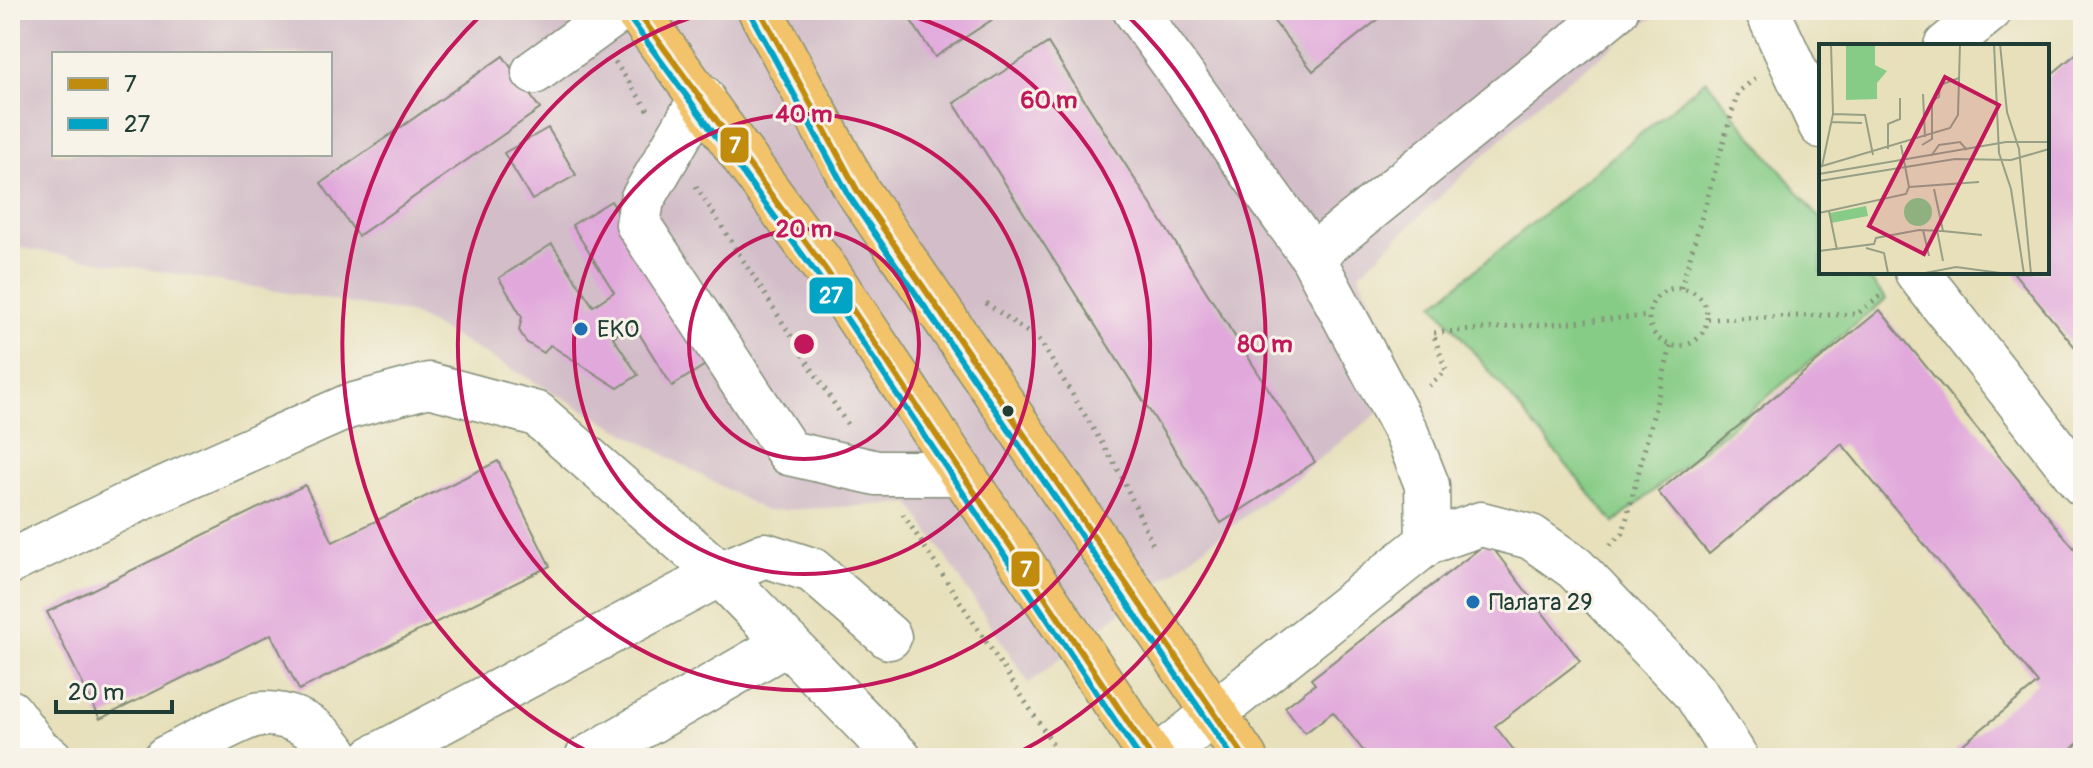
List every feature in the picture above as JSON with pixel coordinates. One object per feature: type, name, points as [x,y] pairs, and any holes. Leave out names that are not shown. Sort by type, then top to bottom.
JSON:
[{"type":"main road","points":[[636,10],[826,270],[1152,758]]},
{"type":"main road","points":[[760,10],[857,190],[1245,758]]},
{"type":"street","points":[[1135,10],[1312,256],[1397,414],[1427,485],[1428,542]]},
{"type":"street","points":[[1312,256],[1616,10]]},
{"type":"street","points":[[1767,10],[1819,122]]},
{"type":"street","points":[[1948,44],[1990,10]]},
{"type":"street","points":[[534,72],[607,20]]},
{"type":"street","points":[[702,97],[642,200],[638,224],[789,453],[877,473],[960,473]]},
{"type":"street","points":[[1904,280],[2083,484]]},
{"type":"street","points":[[10,562],[131,503],[347,407],[429,385],[537,414],[720,574],[899,758]]},
{"type":"street","points":[[1158,758],[1428,542],[1481,524],[1531,537],[1579,573],[1696,694],[1736,758]]},
{"type":"street","points":[[373,758],[720,574],[765,555],[812,570],[889,637]]},
{"type":"street","points":[[587,758],[787,643]]},
{"type":"street","points":[[10,712],[37,749],[50,758]]},
{"type":"street","points":[[166,758],[260,713],[296,718],[329,742],[339,758]]},
{"type":"path","points":[[607,20],[673,148],[982,639],[1062,758]]},
{"type":"path","points":[[1681,288],[1738,92],[1785,54]]},
{"type":"path","points":[[1708,319],[1857,314],[1904,280]]},
{"type":"path","points":[[1673,288],[1681,288],[1703,301],[1708,319],[1700,337],[1692,344],[1671,346],[1654,335],[1649,316],[1656,297],[1673,288]]},
{"type":"path","points":[[1397,414],[1446,371],[1433,333],[1649,316]]},
{"type":"path","points":[[1579,573],[1623,533],[1671,346]]},
{"type":"shaded area","points":[[10,10],[1663,10],[1545,97],[1359,274],[1412,387],[1029,683],[910,503],[765,511],[413,314],[10,246]]},
{"type":"green space","points":[[1706,80],[1819,218],[1819,274],[1866,274],[1886,299],[1614,523],[1434,304]]},
{"type":"building","points":[[904,10],[1007,10],[935,57]]},
{"type":"building","points":[[1265,10],[1390,10],[1313,71]]},
{"type":"building","points":[[1048,43],[1315,462],[1221,523],[954,103]]},
{"type":"building","points":[[2083,48],[2083,357],[2015,274],[2049,274],[2049,76]]},
{"type":"building","points":[[503,56],[540,109],[358,236],[321,183]]},
{"type":"building","points":[[548,128],[576,175],[532,200],[504,153]]},
{"type":"building","points":[[611,201],[713,360],[672,386],[633,324],[613,337],[638,375],[618,388],[550,345],[544,353],[526,342],[519,330],[522,317],[499,278],[552,244],[593,306],[614,292],[572,225]]},
{"type":"building","points":[[1880,310],[2083,559],[2083,739],[2060,758],[1946,758],[2038,683],[1842,444],[1709,554],[1658,492]]},
{"type":"building","points":[[498,461],[550,566],[299,690],[271,634],[100,719],[47,612],[305,485],[333,542]]},
{"type":"building","name":"Палата 29","points":[[1488,542],[1580,661],[1495,726],[1520,758],[1369,758],[1333,712],[1305,733],[1285,707],[1315,684],[1311,679]]},
{"type":"building","points":[[874,745],[881,758],[848,758]]},
{"type":"transit line","name":"7","points":[[636,10],[826,270],[1152,758]]},
{"type":"transit line","name":"7","points":[[760,10],[857,190],[1245,758]]},
{"type":"transit line","name":"27","points":[[751,15],[849,196],[1233,758]]},
{"type":"transit line","name":"27","points":[[628,16],[818,276],[1140,758]]},
{"type":"place","name":"EKO","points":[[581,329]]},
{"type":"place","name":"Палата 29","points":[[1473,602]]}]
